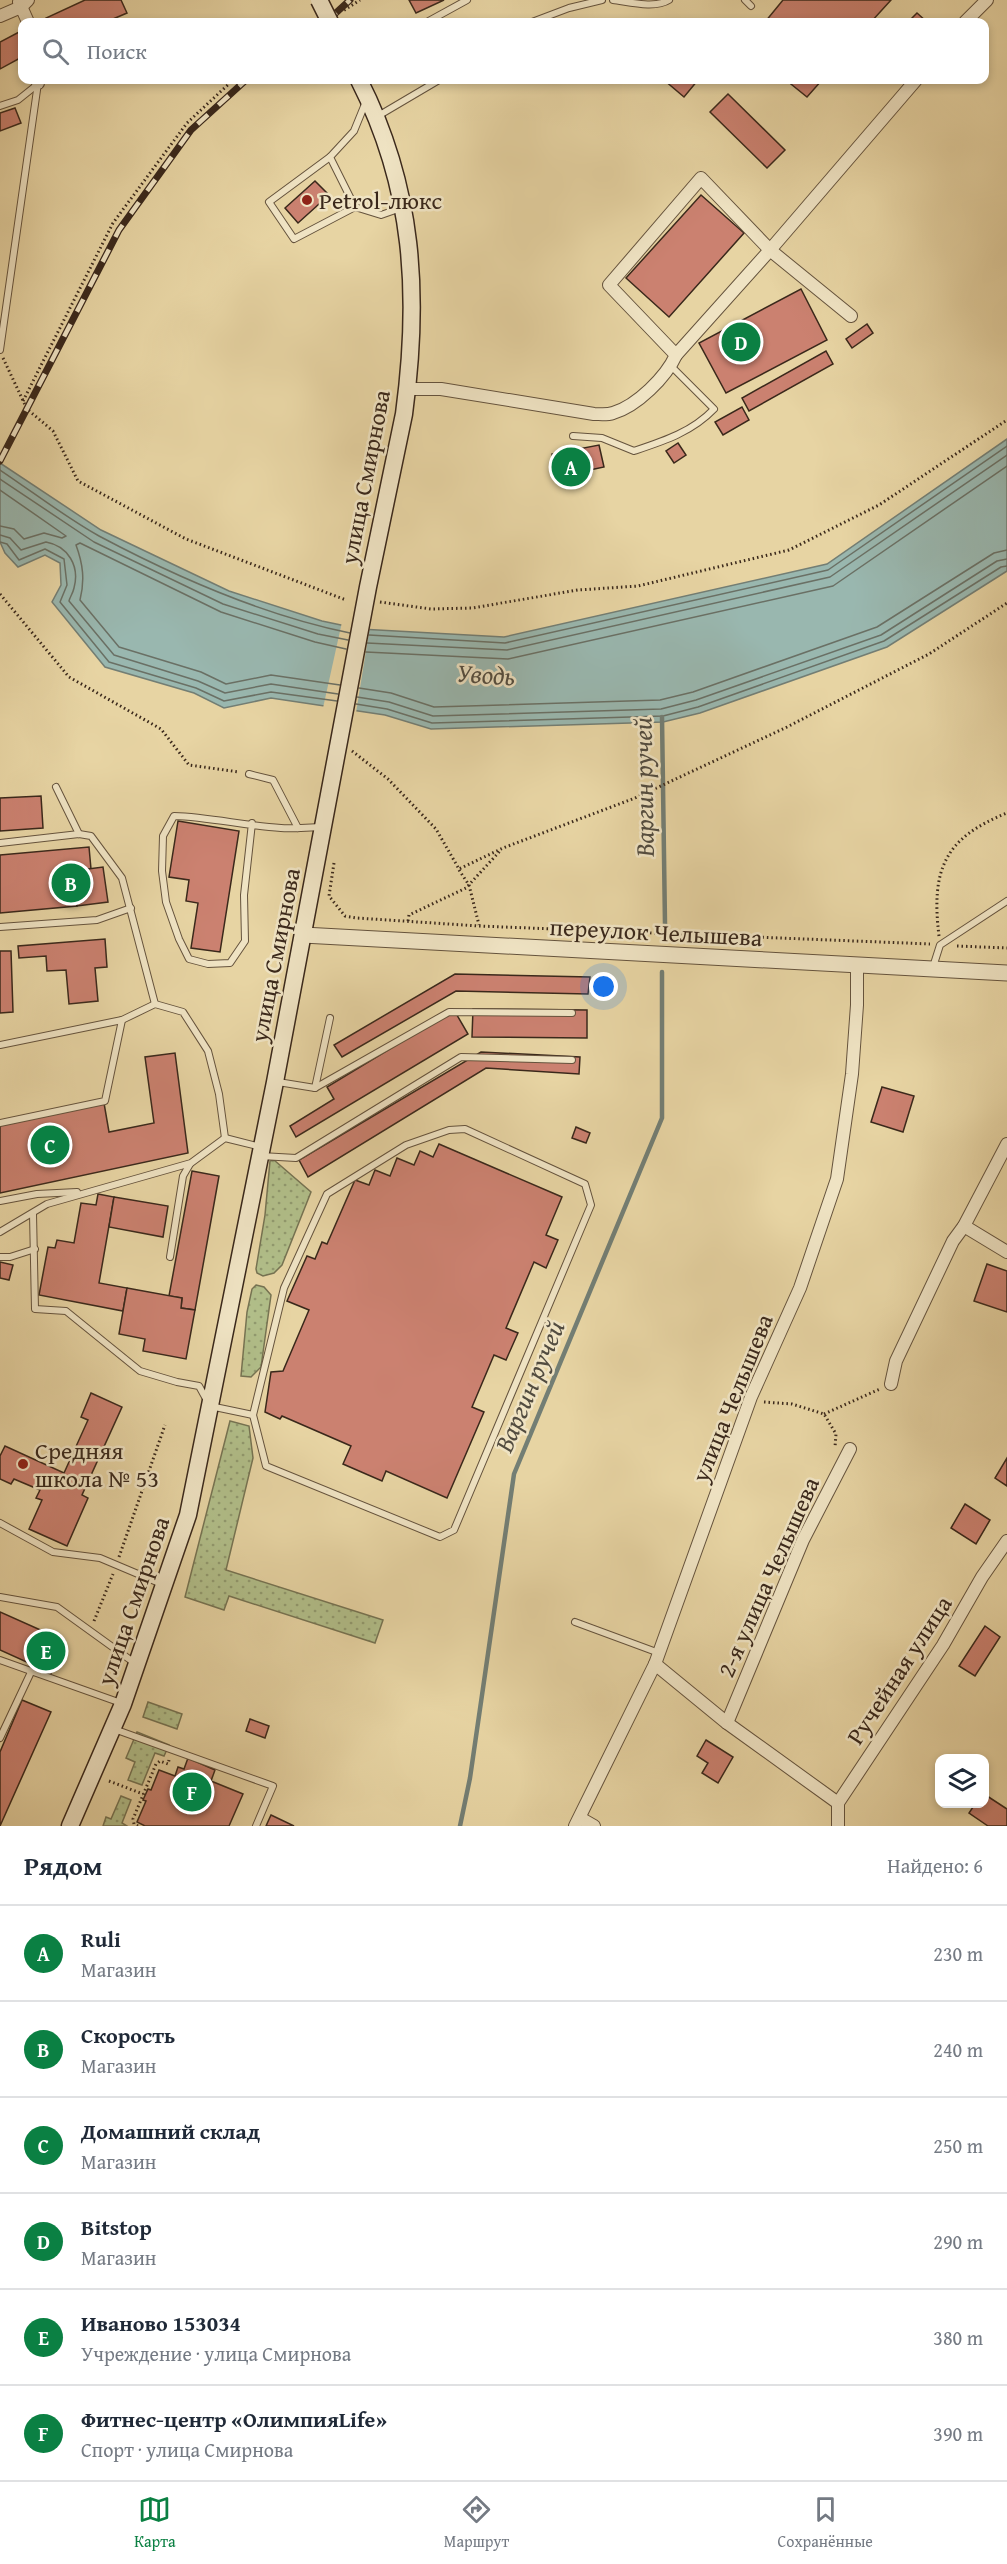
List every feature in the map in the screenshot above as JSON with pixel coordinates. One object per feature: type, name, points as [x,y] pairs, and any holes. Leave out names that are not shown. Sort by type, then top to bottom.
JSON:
[{"type":"main road","points":[[319,0],[328,18]]},
{"type":"main road","name":"улица Смирнова","points":[[70,1826],[123,1704],[188,1515],[275,1082],[340,738],[371,594],[408,388],[413,299],[411,254],[404,207],[376,117],[361,84]]},
{"type":"street","points":[[969,18],[987,0]]},
{"type":"street","points":[[0,16],[23,2],[27,18]]},
{"type":"street","points":[[408,388],[441,389],[594,414],[611,414],[627,407],[674,360],[913,84]]},
{"type":"street","points":[[674,360],[609,285],[701,178],[770,250],[851,316]]},
{"type":"street","name":"переулок Челышева","points":[[303,935],[932,971],[1007,973]]},
{"type":"street","name":"улица Челышева","points":[[578,1822],[657,1658],[751,1397],[800,1287],[837,1179],[852,1074],[857,1005],[856,966]]},
{"type":"street","points":[[891,1384],[896,1361],[953,1241],[964,1226],[1007,1144]]},
{"type":"street","points":[[964,1226],[1007,1252]]},
{"type":"street","name":"2-я улица Челышева","points":[[727,1723],[803,1540],[850,1449]]},
{"type":"street","name":"Ручейная улица","points":[[838,1803],[943,1645],[982,1577],[1007,1541]]},
{"type":"street","points":[[657,1658],[727,1723],[838,1803],[838,1826]]},
{"type":"street","points":[[578,1822],[594,1826]]},
{"type":"lane","points":[[434,18],[467,0]]},
{"type":"lane","points":[[567,0],[569,8]]},
{"type":"lane","points":[[543,18],[569,8],[602,0]]},
{"type":"lane","points":[[613,0],[665,3],[669,0]]},
{"type":"lane","points":[[745,0],[751,6]]},
{"type":"lane","points":[[0,106],[18,100],[35,84]]},
{"type":"lane","points":[[0,350],[38,84]]},
{"type":"lane","points":[[376,117],[432,84]]},
{"type":"lane","points":[[368,98],[354,131],[330,156],[269,202],[294,239],[355,207],[381,215],[404,207]]},
{"type":"lane","points":[[330,156],[355,207]]},
{"type":"lane","points":[[573,436],[602,438],[634,451],[667,439],[700,423],[714,409],[674,360]]},
{"type":"lane","points":[[249,774],[273,780],[298,828]]},
{"type":"lane","points":[[56,787],[79,834]]},
{"type":"lane","points":[[252,823],[244,895],[245,941],[230,963],[208,964],[189,959],[165,902],[163,836],[174,816],[198,816],[252,823],[280,828],[323,827]]},
{"type":"lane","points":[[0,843],[79,834],[91,836],[123,878],[154,1004]]},
{"type":"lane","points":[[932,971],[940,945],[1007,901]]},
{"type":"lane","points":[[0,927],[97,920],[131,908]]},
{"type":"lane","points":[[0,1046],[122,1020],[154,1004],[183,1012],[208,1051],[219,1094],[225,1138]]},
{"type":"lane","points":[[275,1082],[315,1088],[449,1012],[572,1013]]},
{"type":"lane","points":[[315,1088],[330,1018]]},
{"type":"lane","points":[[0,1123],[105,1101],[122,1020]]},
{"type":"lane","points":[[225,1138],[261,1151],[296,1158],[461,1058],[572,1060]]},
{"type":"lane","points":[[457,1130],[465,1130],[585,1184],[591,1205],[454,1530],[440,1537],[266,1466],[253,1415],[284,1288],[327,1194],[406,1144],[457,1130]]},
{"type":"lane","points":[[0,1232],[47,1204],[191,1163],[225,1138]]},
{"type":"lane","points":[[170,1257],[183,1176],[191,1163]]},
{"type":"lane","points":[[0,1201],[37,1194],[86,1192]]},
{"type":"lane","points":[[33,1214],[34,1309],[66,1311],[140,1371],[199,1386],[210,1406],[253,1415]]},
{"type":"lane","points":[[0,1257],[10,1257],[35,1249]]},
{"type":"lane","points":[[0,1523],[53,1552],[100,1558],[164,1586]]},
{"type":"lane","points":[[0,1597],[57,1607],[137,1664]]},
{"type":"lane","points":[[574,1622],[657,1658]]},
{"type":"lane","points":[[0,1660],[123,1704]]},
{"type":"lane","points":[[0,1738],[32,1670]]},
{"type":"lane","points":[[113,1728],[273,1786],[256,1826]]},
{"type":"path","points":[[23,401],[113,223],[187,123],[229,84]]},
{"type":"path","points":[[0,350],[27,409],[53,431],[78,481],[186,539],[346,600]]},
{"type":"path","points":[[371,594],[431,609],[472,608],[578,590],[638,586],[789,550],[879,505],[1007,420]]},
{"type":"path","points":[[0,594],[69,677],[161,729],[189,765],[249,774]]},
{"type":"path","points":[[459,869],[503,848],[635,798],[787,727],[929,654],[1007,603]]},
{"type":"path","points":[[348,762],[350,750],[388,779],[436,829],[469,885],[479,926],[480,945]]},
{"type":"path","points":[[940,945],[935,905],[944,862],[959,839],[1007,813]]},
{"type":"path","points":[[404,940],[409,915],[469,885],[503,848]]},
{"type":"path","points":[[335,852],[329,896],[345,916],[479,926],[1007,948]]},
{"type":"path","points":[[751,1397],[768,1404],[792,1404],[824,1414],[891,1384]]},
{"type":"path","points":[[824,1414],[836,1434],[835,1453]]},
{"type":"path","points":[[91,1631],[165,1425]]},
{"type":"path","points":[[138,1826],[134,1824],[133,1819],[156,1764],[160,1761],[168,1764],[173,1750]]},
{"type":"path","points":[[109,1781],[143,1794]]},
{"type":"green space","points":[[274,1160],[311,1192],[282,1265],[274,1273],[263,1276],[257,1273],[256,1269],[265,1215],[270,1161]]},
{"type":"green space","points":[[256,1285],[264,1287],[271,1295],[261,1367],[251,1377],[241,1376],[247,1312],[252,1289]]},
{"type":"green space","points":[[230,1421],[249,1426],[253,1458],[226,1570],[383,1620],[375,1643],[229,1596],[224,1610],[185,1597]]},
{"type":"green space","points":[[148,1702],[182,1714],[177,1729],[143,1717]]},
{"type":"green space","points":[[137,1732],[169,1745],[164,1756],[155,1753],[142,1785],[128,1780],[135,1762],[126,1758]]},
{"type":"green space","points":[[121,1796],[131,1800],[122,1823],[127,1826],[103,1826],[106,1817],[111,1819]]},
{"type":"water","name":"Уводь","points":[[1007,439],[1007,571],[887,647],[700,713],[663,722],[431,729],[385,715],[271,698],[224,708],[194,693],[105,667],[52,602],[61,585],[60,563],[45,555],[18,567],[5,553],[0,542],[0,463],[101,530],[229,591],[322,621],[360,629],[504,637],[827,564]]},
{"type":"pier","points":[[342,622],[370,626],[356,713],[323,708]]},
{"type":"building","points":[[85,0],[121,0],[127,13],[115,18],[46,18]]},
{"type":"building","points":[[409,0],[444,0],[416,13]]},
{"type":"building","points":[[783,0],[891,0],[875,18],[768,18]]},
{"type":"building","points":[[917,13],[923,18],[912,18]]},
{"type":"building","points":[[18,33],[18,59],[0,69],[0,42]]},
{"type":"building","points":[[669,84],[695,84],[684,97]]},
{"type":"building","points":[[791,84],[818,84],[807,97]]},
{"type":"building","points":[[728,94],[785,150],[767,168],[710,112]]},
{"type":"building","points":[[15,108],[21,123],[0,131],[0,113]]},
{"type":"building","points":[[315,181],[329,195],[298,223],[285,208]]},
{"type":"building","points":[[701,195],[744,233],[669,317],[626,278]]},
{"type":"building","points":[[801,289],[827,340],[726,393],[699,343]]},
{"type":"building","points":[[867,324],[873,333],[852,348],[846,339]]},
{"type":"building","points":[[826,351],[833,364],[749,411],[742,398]]},
{"type":"building","points":[[742,407],[749,420],[723,435],[715,422]]},
{"type":"building","points":[[678,443],[686,455],[674,463],[666,451]]},
{"type":"building","points":[[599,445],[604,467],[557,477],[552,454]]},
{"type":"building","points":[[41,796],[43,828],[0,831],[0,798]]},
{"type":"building","points":[[178,821],[239,831],[220,952],[191,948],[198,903],[186,901],[189,880],[169,877]]},
{"type":"building","points":[[89,847],[91,869],[73,871],[77,906],[0,913],[0,855]]},
{"type":"building","points":[[103,867],[108,902],[77,906],[73,871]]},
{"type":"building","points":[[105,939],[107,967],[95,968],[98,1001],[69,1004],[66,970],[47,971],[46,956],[19,958],[18,946]]},
{"type":"building","points":[[0,951],[11,951],[13,1012],[0,1013]]},
{"type":"building","points":[[455,974],[590,977],[588,994],[456,991],[342,1057],[334,1045]]},
{"type":"building","points":[[473,1009],[587,1010],[587,1038],[472,1037]]},
{"type":"building","points":[[454,1010],[468,1034],[296,1137],[290,1126],[334,1099],[327,1087]]},
{"type":"building","points":[[481,1052],[580,1057],[579,1074],[486,1068],[308,1177],[299,1160]]},
{"type":"building","points":[[175,1053],[188,1153],[0,1193],[0,1125],[104,1103],[109,1132],[154,1123],[145,1057]]},
{"type":"building","points":[[882,1087],[914,1096],[903,1132],[871,1122]]},
{"type":"building","points":[[576,1127],[590,1133],[586,1143],[572,1138]]},
{"type":"building","points":[[439,1144],[562,1197],[546,1235],[558,1240],[546,1268],[534,1262],[506,1328],[518,1333],[506,1360],[494,1355],[472,1407],[484,1412],[447,1498],[386,1471],[382,1481],[343,1464],[351,1446],[282,1416],[280,1419],[265,1412],[271,1372],[283,1371],[309,1310],[287,1301],[307,1256],[315,1259],[322,1242],[327,1244],[355,1180],[369,1185],[375,1170],[390,1176],[397,1158],[414,1165],[420,1151],[433,1157]]},
{"type":"building","points":[[192,1171],[219,1176],[195,1310],[181,1308],[182,1298],[169,1296]]},
{"type":"building","points":[[98,1194],[114,1197],[99,1283],[127,1288],[123,1311],[39,1295],[48,1247],[55,1248],[57,1240],[74,1243],[81,1203],[96,1205]]},
{"type":"building","points":[[114,1197],[168,1206],[163,1237],[109,1227]]},
{"type":"building","points":[[0,1262],[13,1265],[9,1280],[0,1278]]},
{"type":"building","points":[[987,1264],[1007,1271],[1007,1312],[974,1301]]},
{"type":"building","points":[[127,1288],[182,1298],[181,1308],[195,1310],[186,1359],[143,1351],[145,1339],[119,1334]]},
{"type":"building","name":"Средняя школа № 53","points":[[91,1393],[122,1407],[82,1495],[88,1498],[67,1546],[29,1529],[42,1500],[36,1498],[40,1490],[14,1479],[11,1484],[0,1479],[0,1456],[5,1446],[64,1473],[88,1420],[81,1417]]},
{"type":"building","points":[[1007,1458],[1007,1486],[995,1478]]},
{"type":"building","points":[[965,1504],[990,1520],[976,1544],[951,1528]]},
{"type":"building","points":[[0,1612],[65,1641],[51,1673],[0,1650]]},
{"type":"building","points":[[985,1626],[1000,1637],[975,1676],[959,1666]]},
{"type":"building","points":[[22,1700],[51,1712],[0,1826],[0,1752]]},
{"type":"building","points":[[250,1719],[269,1726],[265,1738],[246,1731]]},
{"type":"building","points":[[706,1740],[733,1757],[718,1783],[702,1773],[708,1763],[697,1756]]},
{"type":"building","points":[[188,1758],[215,1770],[211,1781],[243,1794],[229,1826],[145,1826],[137,1822],[146,1801],[143,1800],[148,1789],[151,1790],[159,1770],[175,1776],[178,1767],[184,1769]]},
{"type":"building","points":[[989,1797],[1007,1809],[1007,1826],[988,1826],[969,1813],[972,1808],[989,1808]]},
{"type":"building","points":[[271,1815],[294,1826],[266,1826]]},
{"type":"waterway","name":"Варгин ручей","points":[[662,717],[665,924]]},
{"type":"waterway","name":"Варгин ручей","points":[[460,1826],[470,1778],[514,1474],[662,1118],[662,972]]},
{"type":"railway","points":[[330,18],[350,0]]},
{"type":"railway","points":[[0,461],[119,230],[191,130],[242,84]]},
{"type":"place","name":"Petrol-люкс","points":[[307,200]]},
{"type":"place","name":"Bitstop","points":[[741,342]]},
{"type":"place","name":"Ruli","points":[[571,467]]},
{"type":"place","name":"Скорость","points":[[71,883]]},
{"type":"place","name":"Домашний склад","points":[[50,1145]]},
{"type":"place","name":"Средняя школа № 53","points":[[23,1464]]},
{"type":"place","name":"Иваново 153034","points":[[46,1651]]},
{"type":"place","name":"Фитнес-центр «ОлимпияLife»","points":[[192,1792]]}]
